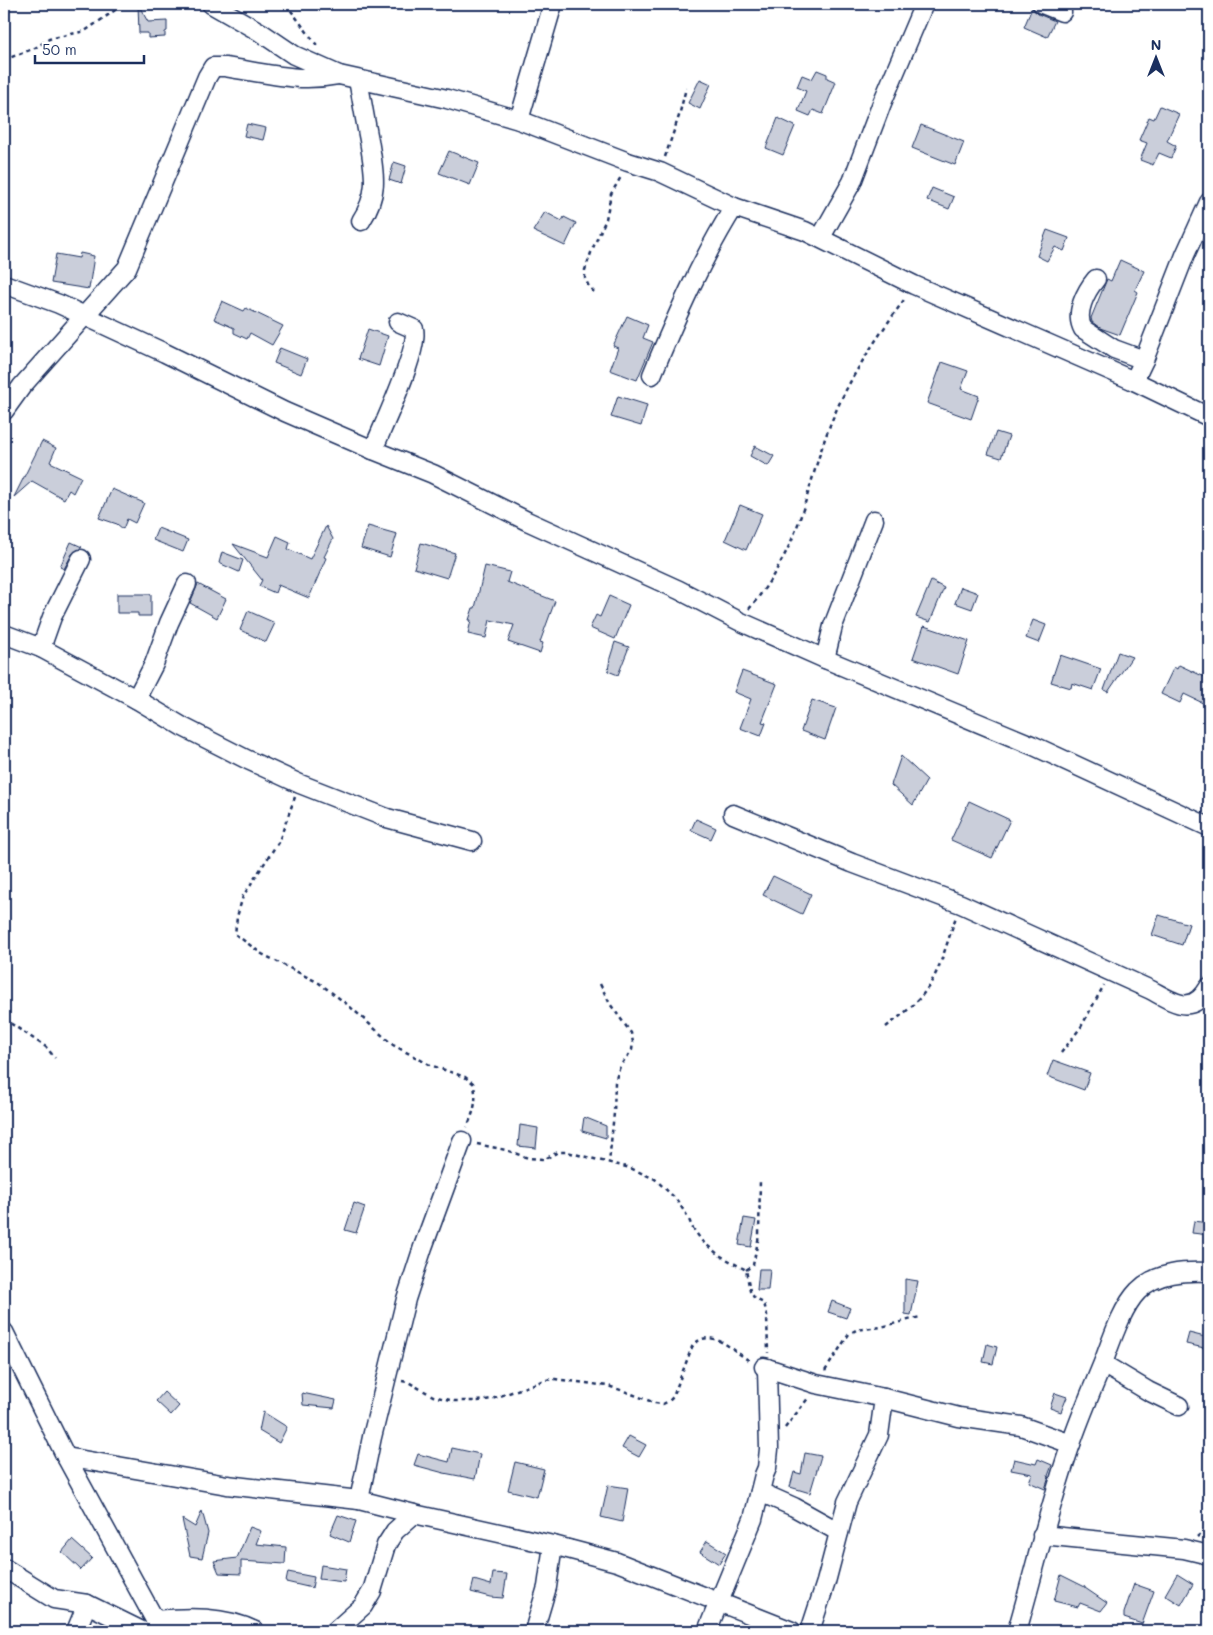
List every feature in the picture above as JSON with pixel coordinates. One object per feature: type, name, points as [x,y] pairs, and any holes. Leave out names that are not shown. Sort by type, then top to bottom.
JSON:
[{"type":"street","points":[[211,4],[260,32],[294,55],[339,76],[447,99],[518,120],[628,162],[660,172],[734,207],[821,237],[914,285],[1134,380],[1209,417]]},
{"type":"street","points":[[518,120],[553,4]]},
{"type":"street","points":[[821,237],[852,182],[882,103],[924,4]]},
{"type":"street","points":[[1042,4],[1062,12]]},
{"type":"street","points":[[4,411],[22,386],[127,268],[213,67],[225,67],[302,79],[339,76]]},
{"type":"street","points":[[358,80],[375,180],[372,200],[361,221]]},
{"type":"street","points":[[1134,380],[1144,360],[1185,255],[1209,202]]},
{"type":"street","points":[[652,375],[693,282],[715,238],[734,207]]},
{"type":"street","points":[[1096,279],[1082,304],[1081,325],[1085,331],[1114,349],[1144,360]]},
{"type":"street","points":[[4,284],[59,304],[285,412],[433,474],[526,521],[679,590],[739,621],[1034,746],[1209,828]]},
{"type":"street","points":[[372,450],[396,396],[415,340],[414,330],[398,322]]},
{"type":"street","points":[[825,659],[833,626],[874,520]]},
{"type":"street","points":[[41,648],[52,618],[81,559]]},
{"type":"street","points":[[136,698],[154,664],[176,606],[187,584]]},
{"type":"street","points":[[4,634],[41,648],[136,698],[183,727],[300,784],[387,818],[472,841]]},
{"type":"street","points":[[733,814],[852,863],[961,904],[1152,990],[1174,1003],[1188,1006],[1202,998],[1209,987]]},
{"type":"street","points":[[359,1500],[374,1429],[406,1299],[462,1142]]},
{"type":"street","points":[[1017,1631],[1042,1536],[1070,1444],[1118,1324],[1138,1291],[1150,1282],[1162,1276],[1176,1273],[1209,1272]]},
{"type":"street","points":[[4,1332],[152,1627]]},
{"type":"street","points":[[1103,1364],[1148,1391],[1179,1406]]},
{"type":"street","points":[[708,1631],[718,1602],[739,1555],[767,1468],[769,1449],[767,1368],[816,1384],[884,1398],[960,1417],[1021,1426],[1070,1444]]},
{"type":"street","points":[[810,1631],[826,1582],[847,1502],[879,1436],[884,1398]]},
{"type":"street","points":[[66,1457],[227,1485],[359,1500],[553,1545],[617,1562],[792,1631]]},
{"type":"street","points":[[760,1492],[794,1507],[839,1532]]},
{"type":"street","points":[[335,1631],[363,1606],[372,1591],[386,1545],[396,1531],[414,1514]]},
{"type":"street","points":[[1042,1536],[1184,1549],[1209,1555]]},
{"type":"street","points":[[534,1631],[546,1587],[553,1545]]},
{"type":"street","points":[[4,1568],[54,1599],[87,1604],[152,1627],[199,1617],[235,1623],[256,1631]]},
{"type":"street","points":[[76,1631],[87,1604]]},
{"type":"path","points":[[4,60],[35,48],[50,39],[85,31],[124,4]]},
{"type":"path","points":[[286,4],[322,52],[322,67]]},
{"type":"path","points":[[660,172],[686,88]]},
{"type":"path","points":[[594,292],[589,287],[585,278],[586,267],[606,219],[611,194],[628,162]]},
{"type":"path","points":[[4,220],[6,215]]},
{"type":"path","points":[[739,621],[754,603],[772,575],[796,529],[822,445],[840,402],[866,354],[914,285]]},
{"type":"path","points":[[300,784],[279,840],[243,896],[237,918],[236,934],[262,954],[319,983],[348,1005],[393,1045],[430,1065],[465,1077],[473,1084],[476,1098],[472,1116],[462,1142],[506,1150],[528,1158],[545,1158],[558,1152],[568,1152],[650,1176],[676,1199],[702,1241],[726,1259],[746,1270]]},
{"type":"path","points":[[886,1027],[918,999],[930,984],[961,904]]},
{"type":"path","points":[[1061,1053],[1081,1027],[1111,972]]},
{"type":"path","points":[[600,984],[610,1004],[631,1033],[634,1042],[632,1050],[620,1066],[615,1082],[609,1163]]},
{"type":"path","points":[[4,1019],[46,1047],[55,1058]]},
{"type":"path","points":[[746,1270],[753,1265],[759,1236],[760,1179]]},
{"type":"path","points":[[388,1378],[408,1382],[432,1396],[454,1401],[478,1401],[492,1398],[545,1380],[555,1379],[608,1386],[659,1404],[669,1401],[692,1347],[703,1339],[716,1340],[747,1359],[767,1368],[767,1315],[764,1303],[755,1299],[750,1291],[746,1270]]},
{"type":"path","points":[[769,1449],[806,1403],[816,1384],[849,1334],[856,1330],[881,1327],[920,1317]]},
{"type":"building","points":[[138,4],[148,22],[167,21],[165,37],[148,38],[148,33],[139,33]]},
{"type":"building","points":[[1032,8],[1038,14],[1055,21],[1047,37],[1024,27]]},
{"type":"building","points":[[817,70],[827,74],[827,78],[836,82],[823,114],[813,110],[810,116],[798,111],[806,91],[797,87],[802,75],[812,79]]},
{"type":"building","points":[[700,79],[711,84],[700,109],[688,103]]},
{"type":"building","points":[[1160,106],[1179,114],[1167,141],[1176,146],[1171,158],[1159,153],[1153,165],[1140,160],[1147,143],[1139,140],[1149,117],[1154,119]]},
{"type":"building","points":[[778,118],[795,126],[783,155],[766,148]]},
{"type":"building","points":[[247,124],[266,128],[263,140],[244,136]]},
{"type":"building","points":[[921,125],[964,142],[955,165],[912,148]]},
{"type":"building","points":[[449,151],[479,163],[470,185],[439,173]]},
{"type":"building","points":[[394,162],[406,166],[401,184],[389,180]]},
{"type":"building","points":[[932,188],[954,197],[949,209],[927,200]]},
{"type":"building","points":[[545,212],[562,221],[564,217],[576,223],[565,246],[533,231]]},
{"type":"building","points":[[1047,230],[1069,238],[1064,251],[1055,247],[1047,261],[1037,256]]},
{"type":"building","points":[[80,253],[94,256],[89,289],[51,283],[56,254],[79,258]]},
{"type":"building","points":[[1120,260],[1144,271],[1135,290],[1138,292],[1120,335],[1100,328],[1092,322],[1091,318],[1107,279],[1111,281]]},
{"type":"building","points":[[222,301],[244,311],[246,308],[283,326],[272,345],[250,333],[247,339],[234,333],[234,328],[214,319]]},
{"type":"building","points":[[627,316],[648,325],[643,338],[653,342],[637,380],[610,370],[618,348],[613,346]]},
{"type":"building","points":[[368,329],[388,336],[379,366],[358,359]]},
{"type":"building","points":[[280,348],[307,359],[301,374],[274,363]]},
{"type":"building","points":[[942,362],[968,371],[961,389],[979,396],[971,419],[927,403]]},
{"type":"building","points":[[618,396],[647,405],[641,426],[611,417]]},
{"type":"building","points":[[996,432],[1009,436],[1001,458],[988,454]]},
{"type":"building","points":[[42,441],[56,448],[50,462],[81,477],[73,493],[69,490],[64,499],[32,481],[14,497]]},
{"type":"building","points":[[755,446],[774,456],[768,466],[750,456]]},
{"type":"building","points":[[112,489],[144,503],[135,523],[127,519],[123,529],[117,524],[99,518]]},
{"type":"building","points":[[740,505],[762,514],[746,550],[725,540]]},
{"type":"building","points":[[326,526],[333,539],[324,557],[326,558],[309,598],[278,585],[275,593],[259,586],[262,580],[233,544],[268,557],[277,536],[290,542],[288,549],[310,559]]},
{"type":"building","points":[[368,526],[397,534],[390,557],[361,548]]},
{"type":"building","points":[[158,528],[188,540],[183,552],[153,540]]},
{"type":"building","points":[[71,542],[82,547],[72,554],[64,569],[60,567]]},
{"type":"building","points":[[421,543],[455,553],[447,578],[414,568]]},
{"type":"building","points":[[222,552],[243,560],[239,572],[219,563]]},
{"type":"building","points":[[485,566],[510,572],[507,582],[555,601],[540,642],[543,643],[540,653],[508,642],[514,625],[490,620],[486,638],[468,634],[471,620],[469,620],[473,608],[475,608]]},
{"type":"building","points":[[931,581],[944,588],[930,622],[916,617]]},
{"type":"building","points":[[198,584],[226,599],[217,618],[190,603]]},
{"type":"building","points":[[961,587],[978,593],[972,609],[955,603]]},
{"type":"building","points":[[117,594],[151,594],[151,616],[138,616],[138,613],[117,613]]},
{"type":"building","points":[[609,596],[629,605],[615,639],[590,628],[596,615],[600,617]]},
{"type":"building","points":[[248,611],[275,623],[266,642],[240,630]]},
{"type":"building","points":[[1033,620],[1046,625],[1039,643],[1026,638]]},
{"type":"building","points":[[924,626],[969,641],[958,674],[913,658]]},
{"type":"building","points":[[615,642],[629,647],[618,675],[608,671]]},
{"type":"building","points":[[1118,652],[1132,657],[1108,692],[1104,690]]},
{"type":"building","points":[[1060,655],[1101,669],[1093,690],[1072,683],[1071,688],[1051,682]]},
{"type":"building","points":[[1179,665],[1209,679],[1209,706],[1184,694],[1180,703],[1161,694],[1174,667],[1177,669]]},
{"type":"building","points":[[742,671],[777,684],[762,722],[766,723],[761,736],[740,728],[751,699],[734,692]]},
{"type":"building","points":[[812,700],[836,708],[825,740],[801,731]]},
{"type":"building","points":[[901,756],[927,780],[913,805],[891,785]]},
{"type":"building","points":[[969,801],[1010,820],[992,858],[951,840]]},
{"type":"building","points":[[696,819],[716,828],[711,839],[691,830]]},
{"type":"building","points":[[773,876],[811,894],[802,914],[763,895]]},
{"type":"building","points":[[1159,915],[1189,924],[1182,945],[1152,935]]},
{"type":"building","points":[[1053,1060],[1090,1073],[1084,1090],[1047,1076]]},
{"type":"building","points":[[584,1117],[606,1126],[606,1138],[582,1131]]},
{"type":"building","points":[[520,1125],[538,1128],[536,1148],[518,1146]]},
{"type":"building","points":[[354,1203],[365,1207],[356,1233],[345,1230]]},
{"type":"building","points":[[744,1218],[756,1220],[751,1247],[739,1245]]},
{"type":"building","points":[[1194,1221],[1209,1223],[1209,1235],[1192,1233]]},
{"type":"building","points":[[759,1269],[770,1269],[768,1290],[757,1290]]},
{"type":"building","points":[[905,1279],[918,1281],[911,1315],[905,1314]]},
{"type":"building","points":[[832,1301],[850,1308],[846,1318],[828,1312]]},
{"type":"building","points":[[1189,1333],[1209,1338],[1209,1349],[1186,1344]]},
{"type":"building","points":[[987,1344],[997,1347],[993,1364],[983,1362]]},
{"type":"building","points":[[164,1392],[179,1406],[171,1415],[156,1401]]},
{"type":"building","points":[[302,1393],[336,1400],[334,1408],[303,1405]]},
{"type":"building","points":[[1055,1393],[1067,1397],[1061,1412],[1050,1408]]},
{"type":"building","points":[[263,1412],[287,1427],[279,1443],[259,1431]]},
{"type":"building","points":[[629,1436],[646,1445],[639,1457],[622,1448]]},
{"type":"building","points":[[452,1448],[480,1454],[475,1479],[414,1465],[418,1454],[449,1462]]},
{"type":"building","points":[[805,1453],[821,1456],[810,1493],[790,1487],[794,1472],[801,1474]]},
{"type":"building","points":[[1014,1459],[1036,1464],[1038,1459],[1052,1465],[1045,1489],[1029,1482],[1032,1474],[1011,1470]]},
{"type":"building","points":[[515,1462],[544,1469],[537,1497],[508,1490]]},
{"type":"building","points":[[608,1485],[628,1488],[622,1522],[601,1517]]},
{"type":"building","points":[[202,1511],[208,1533],[202,1558],[190,1556],[182,1519],[195,1527]]},
{"type":"building","points":[[338,1515],[356,1521],[349,1542],[330,1534]]},
{"type":"building","points":[[250,1527],[261,1531],[256,1544],[286,1547],[285,1564],[241,1561],[241,1574],[219,1573],[214,1561],[237,1558]]},
{"type":"building","points":[[72,1540],[92,1558],[81,1570],[62,1552]]},
{"type":"building","points":[[707,1541],[726,1553],[719,1564],[700,1552]]},
{"type":"building","points":[[321,1565],[346,1569],[344,1582],[319,1579]]},
{"type":"building","points":[[288,1572],[314,1577],[312,1588],[286,1582]]},
{"type":"building","points":[[493,1573],[507,1574],[503,1598],[471,1592],[474,1580],[491,1585]]},
{"type":"building","points":[[1177,1574],[1193,1584],[1181,1605],[1165,1595]]},
{"type":"building","points":[[1061,1575],[1085,1587],[1107,1603],[1101,1611],[1080,1603],[1078,1607],[1054,1601]]},
{"type":"building","points":[[1134,1584],[1154,1591],[1142,1624],[1124,1618]]}]
